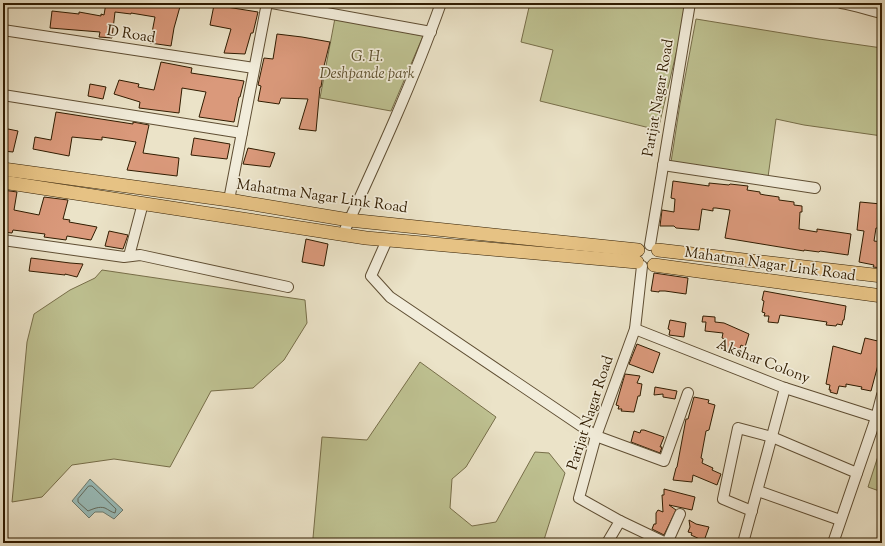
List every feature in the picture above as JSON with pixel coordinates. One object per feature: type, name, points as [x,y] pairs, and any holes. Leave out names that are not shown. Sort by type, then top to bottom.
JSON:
[{"type":"main road","name":"Mahatma Nagar Link Road","points":[[3,169],[229,200],[349,220],[646,256],[882,296]]},
{"type":"main road","name":"Mahatma Nagar Link Road","points":[[3,182],[387,240],[646,256],[882,276]]},
{"type":"street","points":[[229,200],[267,3]]},
{"type":"street","points":[[272,3],[431,32]]},
{"type":"street","points":[[342,234],[374,167],[431,32],[441,3]]},
{"type":"street","name":"Parijat Nagar Road","points":[[620,520],[579,498],[596,436],[635,329],[646,256],[690,3]]},
{"type":"street","points":[[841,3],[857,4],[862,9],[882,13]]},
{"type":"street","name":"D Road","points":[[3,30],[254,68]]},
{"type":"street","points":[[3,95],[242,133]]},
{"type":"street","points":[[663,165],[815,188]]},
{"type":"street","points":[[129,256],[143,203]]},
{"type":"street","points":[[3,240],[124,257],[140,255],[288,287]]},
{"type":"street","points":[[387,240],[371,276],[390,297],[596,436],[664,461],[688,392]]},
{"type":"street","name":"Akshar Colony","points":[[635,329],[785,388],[879,418]]},
{"type":"street","points":[[742,543],[758,491],[785,388]]},
{"type":"street","points":[[833,543],[857,473],[879,418],[882,395]]},
{"type":"street","points":[[752,511],[723,499],[738,428],[772,437],[857,473]]},
{"type":"street","points":[[758,491],[840,520]]},
{"type":"street","points":[[607,543],[620,520],[666,543],[680,514]]},
{"type":"green space","points":[[530,3],[688,3],[658,130],[540,101],[553,50],[521,42]]},
{"type":"green space","name":"G. H. Deshpande park","points":[[335,18],[423,36],[391,111],[320,98]]},
{"type":"green space","points":[[696,19],[882,48],[882,136],[804,125],[776,119],[768,177],[671,162]]},
{"type":"green space","points":[[102,270],[305,300],[307,323],[284,360],[253,388],[211,391],[170,467],[114,459],[72,465],[42,497],[12,502],[27,342],[34,314],[70,290],[95,278]]},
{"type":"green space","points":[[420,362],[496,417],[466,467],[452,479],[450,508],[472,526],[496,522],[535,452],[549,453],[565,473],[543,543],[310,543],[313,538],[322,437],[367,440]]},
{"type":"green space","points":[[880,450],[882,451],[882,492],[868,487]]},
{"type":"water","points":[[90,479],[123,510],[114,519],[103,512],[95,512],[89,518],[72,501]]},
{"type":"building","points":[[106,3],[181,3],[171,46],[150,43],[155,17],[131,13],[115,12],[112,38],[99,37],[100,32],[50,28],[52,11],[79,14],[79,12],[101,16],[101,14],[104,15]]},
{"type":"building","points":[[214,5],[258,12],[253,33],[251,33],[245,54],[224,53],[231,29],[210,25]]},
{"type":"building","points":[[277,34],[330,42],[322,74],[316,131],[299,129],[308,99],[281,98],[279,104],[258,101],[261,86],[258,85],[264,58],[273,59]]},
{"type":"building","points":[[161,62],[192,68],[191,73],[244,81],[234,122],[199,117],[206,92],[182,88],[179,113],[139,108],[140,102],[114,94],[119,80],[139,84],[138,87],[154,90]]},
{"type":"building","points":[[90,84],[106,87],[103,99],[88,96]]},
{"type":"building","points":[[56,112],[133,124],[133,122],[149,125],[143,153],[179,158],[177,176],[127,170],[136,142],[102,137],[102,140],[72,137],[69,156],[33,149],[35,137],[51,140]]},
{"type":"building","points":[[3,128],[18,131],[13,152],[3,151]]},
{"type":"building","points":[[194,138],[230,144],[227,159],[191,155]]},
{"type":"building","points":[[248,148],[275,153],[270,167],[243,164]]},
{"type":"building","points":[[673,181],[709,186],[709,183],[748,186],[747,190],[779,197],[779,200],[794,202],[794,205],[802,206],[802,212],[800,212],[799,229],[817,232],[817,229],[851,234],[848,255],[820,251],[804,251],[725,238],[730,210],[713,208],[713,211],[702,209],[699,230],[676,228],[674,226],[660,226],[662,210],[674,212],[675,199],[671,198]]},
{"type":"building","points":[[3,190],[17,192],[14,210],[39,215],[44,197],[68,200],[63,219],[70,220],[69,222],[97,227],[91,240],[67,236],[66,240],[44,237],[45,234],[13,230],[12,233],[3,232]]},
{"type":"building","points":[[860,202],[881,204],[880,207],[882,207],[882,215],[879,215],[878,228],[876,228],[874,241],[882,242],[882,268],[873,267],[874,265],[859,262],[864,231],[857,230]]},
{"type":"building","points":[[109,231],[128,235],[123,249],[105,246]]},
{"type":"building","points":[[306,239],[328,244],[324,266],[302,262]]},
{"type":"building","points":[[31,258],[83,264],[77,277],[65,274],[29,271]]},
{"type":"building","points":[[654,273],[688,278],[686,294],[651,291]]},
{"type":"building","points":[[764,291],[846,306],[844,320],[842,325],[837,324],[836,326],[826,325],[827,322],[780,315],[778,323],[768,322],[769,316],[764,316],[765,313],[762,312]]},
{"type":"building","points":[[703,316],[715,317],[715,322],[724,323],[749,334],[745,347],[741,345],[739,351],[733,349],[732,352],[721,348],[725,339],[722,338],[723,333],[705,331],[706,322],[702,322]]},
{"type":"building","points":[[670,320],[686,323],[684,337],[669,335],[670,330],[668,329]]},
{"type":"building","points":[[865,338],[882,342],[882,350],[871,391],[861,389],[862,387],[846,384],[846,387],[839,386],[837,394],[830,392],[830,385],[826,384],[833,346],[861,354]]},
{"type":"building","points":[[637,344],[660,353],[653,373],[629,364]]},
{"type":"building","points":[[625,374],[640,376],[637,383],[642,384],[640,396],[638,396],[634,412],[621,411],[622,409],[618,409],[619,406],[616,405]]},
{"type":"building","points":[[655,387],[677,391],[675,399],[663,397],[663,394],[654,395]]},
{"type":"building","points":[[694,397],[709,400],[708,403],[715,405],[709,430],[706,431],[701,458],[703,459],[702,463],[721,474],[717,485],[693,475],[692,482],[673,480],[677,467],[686,419],[688,419]]},
{"type":"building","points":[[641,430],[664,437],[660,447],[662,447],[660,453],[631,442],[634,431],[640,433]]},
{"type":"building","points":[[664,489],[695,497],[692,510],[669,505],[676,510],[664,535],[652,529],[654,524],[656,524],[656,513],[658,510],[663,512],[662,495],[664,495]]},
{"type":"building","points":[[689,520],[696,524],[709,527],[704,541],[688,532],[690,527]]}]
